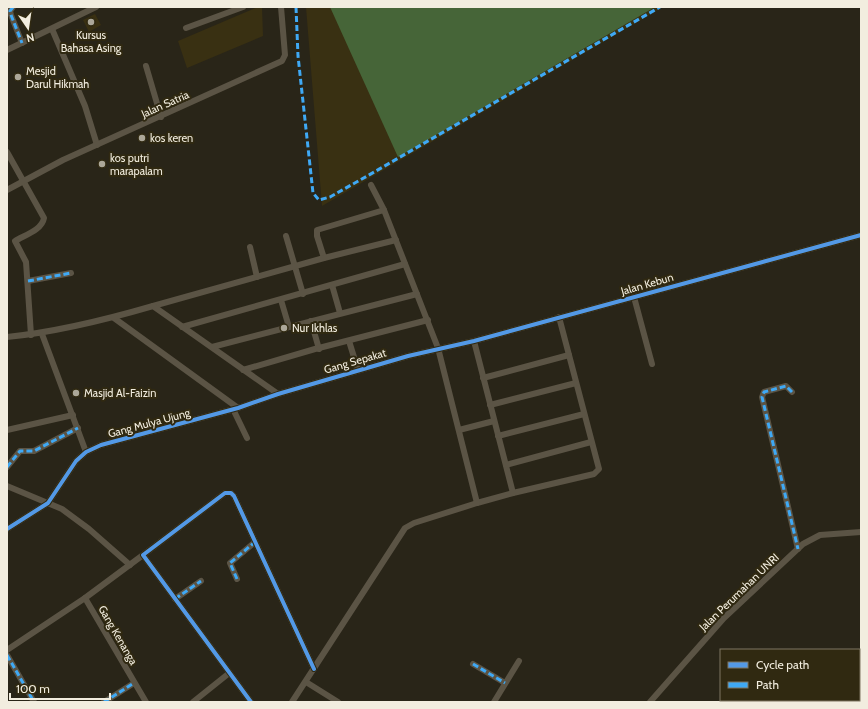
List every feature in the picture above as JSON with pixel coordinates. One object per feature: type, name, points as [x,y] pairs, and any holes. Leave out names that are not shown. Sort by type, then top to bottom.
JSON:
[{"type":"street","points":[[13,7],[10,11],[10,15],[22,42]]},
{"type":"street","points":[[7,50],[96,7]]},
{"type":"street","points":[[186,28],[243,7]]},
{"type":"street","name":"Jalan Satria","points":[[7,190],[22,181],[97,145],[282,61],[285,55],[281,7]]},
{"type":"street","points":[[52,29],[85,106],[97,145]]},
{"type":"street","points":[[146,66],[161,117]]},
{"type":"street","points":[[7,152],[44,218],[43,223],[39,227],[15,241],[26,262],[31,335]]},
{"type":"street","points":[[371,185],[384,210],[438,348],[477,504]]},
{"type":"street","points":[[324,258],[316,236],[317,230],[384,210]]},
{"type":"street","points":[[286,236],[303,294]]},
{"type":"street","name":"Jalan Kebun","points":[[438,348],[474,341],[861,236]]},
{"type":"street","points":[[7,338],[42,334],[114,318],[295,266],[396,240]]},
{"type":"street","points":[[250,247],[257,277]]},
{"type":"street","points":[[182,327],[405,264]]},
{"type":"street","points":[[28,281],[71,273]]},
{"type":"street","points":[[332,285],[340,314]]},
{"type":"street","points":[[212,347],[417,294]]},
{"type":"street","points":[[634,297],[652,364]]},
{"type":"street","points":[[281,300],[289,327]]},
{"type":"street","points":[[153,306],[278,394]]},
{"type":"street","points":[[292,702],[405,528],[414,523],[513,493],[597,472],[599,469],[559,317]]},
{"type":"street","points":[[114,318],[236,408],[247,438]]},
{"type":"street","points":[[243,370],[319,348],[428,320]]},
{"type":"street","points":[[311,321],[319,348]]},
{"type":"street","points":[[42,334],[86,452]]},
{"type":"street","points":[[349,341],[358,370]]},
{"type":"street","points":[[474,341],[513,493]]},
{"type":"street","name":"Gang Sepakat","points":[[278,394],[438,348]]},
{"type":"street","points":[[483,378],[569,355]]},
{"type":"street","points":[[490,405],[576,382]]},
{"type":"street","points":[[792,392],[786,386],[782,386],[764,392],[762,397],[798,549]]},
{"type":"street","name":"Gang Mulya Ujung","points":[[48,503],[71,466],[86,452],[101,445],[236,408],[278,394]]},
{"type":"street","points":[[498,436],[584,414]]},
{"type":"street","points":[[7,430],[73,415]]},
{"type":"street","points":[[459,430],[494,421]]},
{"type":"street","points":[[7,467],[20,451],[34,451],[78,428]]},
{"type":"street","points":[[506,465],[591,442]]},
{"type":"street","points":[[7,486],[48,503],[77,520],[130,565]]},
{"type":"street","name":"Gang Kenanga","points":[[7,650],[85,598],[227,492],[234,496],[255,542]]},
{"type":"street","points":[[7,529],[48,503]]},
{"type":"street","name":"Jalan Perumahan UNRI","points":[[650,702],[724,618],[808,540],[820,535],[861,532]]},
{"type":"street","points":[[237,579],[230,563],[255,542],[314,669]]},
{"type":"street","points":[[143,555],[228,674],[251,702]]},
{"type":"street","points":[[175,599],[201,581]]},
{"type":"street","name":"Gang Kenanga","points":[[85,598],[146,702]]},
{"type":"street","points":[[7,655],[34,702]]},
{"type":"street","points":[[494,702],[519,661]]},
{"type":"street","points":[[473,664],[505,683]]},
{"type":"street","points":[[193,702],[228,674]]},
{"type":"street","points":[[306,682],[338,702]]},
{"type":"street","points":[[104,702],[134,683]]},
{"type":"shaded area","points":[[258,7],[262,7],[263,36],[187,68],[178,41]]},
{"type":"shaded area","points":[[306,7],[663,7],[322,206]]},
{"type":"shaded area","name":"Kursus Bahasa Asing","points":[[95,14],[101,25],[89,32],[83,20]]},
{"type":"green space","points":[[330,7],[655,7],[398,157]]},
{"type":"marked path","points":[[13,7],[10,11],[22,43]]},
{"type":"marked path","points":[[296,7],[298,56],[313,193],[319,200],[330,197],[376,171],[660,7]]},
{"type":"marked path","points":[[28,281],[71,273]]},
{"type":"marked path","points":[[792,392],[786,386],[764,392],[762,397],[798,549]]},
{"type":"marked path","points":[[7,467],[20,451],[34,451],[78,428]]},
{"type":"marked path","points":[[237,579],[230,563],[255,542]]},
{"type":"marked path","points":[[175,599],[201,581]]},
{"type":"marked path","points":[[7,655],[34,702]]},
{"type":"marked path","points":[[473,664],[505,683]]},
{"type":"marked path","points":[[104,702],[134,683]]},
{"type":"cycle path","points":[[7,529],[48,503],[76,461],[86,452],[101,445],[238,408],[278,394],[408,356],[474,341],[861,235]]},
{"type":"cycle path","points":[[251,702],[143,555],[225,493],[231,493],[234,496],[314,669]]},
{"type":"place","name":"Kursus Bahasa Asing","points":[[91,22]]},
{"type":"place","name":"Mesjid Darul Hikmah","points":[[18,77]]},
{"type":"place","name":"kos keren","points":[[142,138]]},
{"type":"place","name":"kos putri marapalam","points":[[102,164]]},
{"type":"place","name":"Nur Ikhlas","points":[[284,328]]},
{"type":"place","name":"Masjid Al-Faizin","points":[[76,393]]}]
